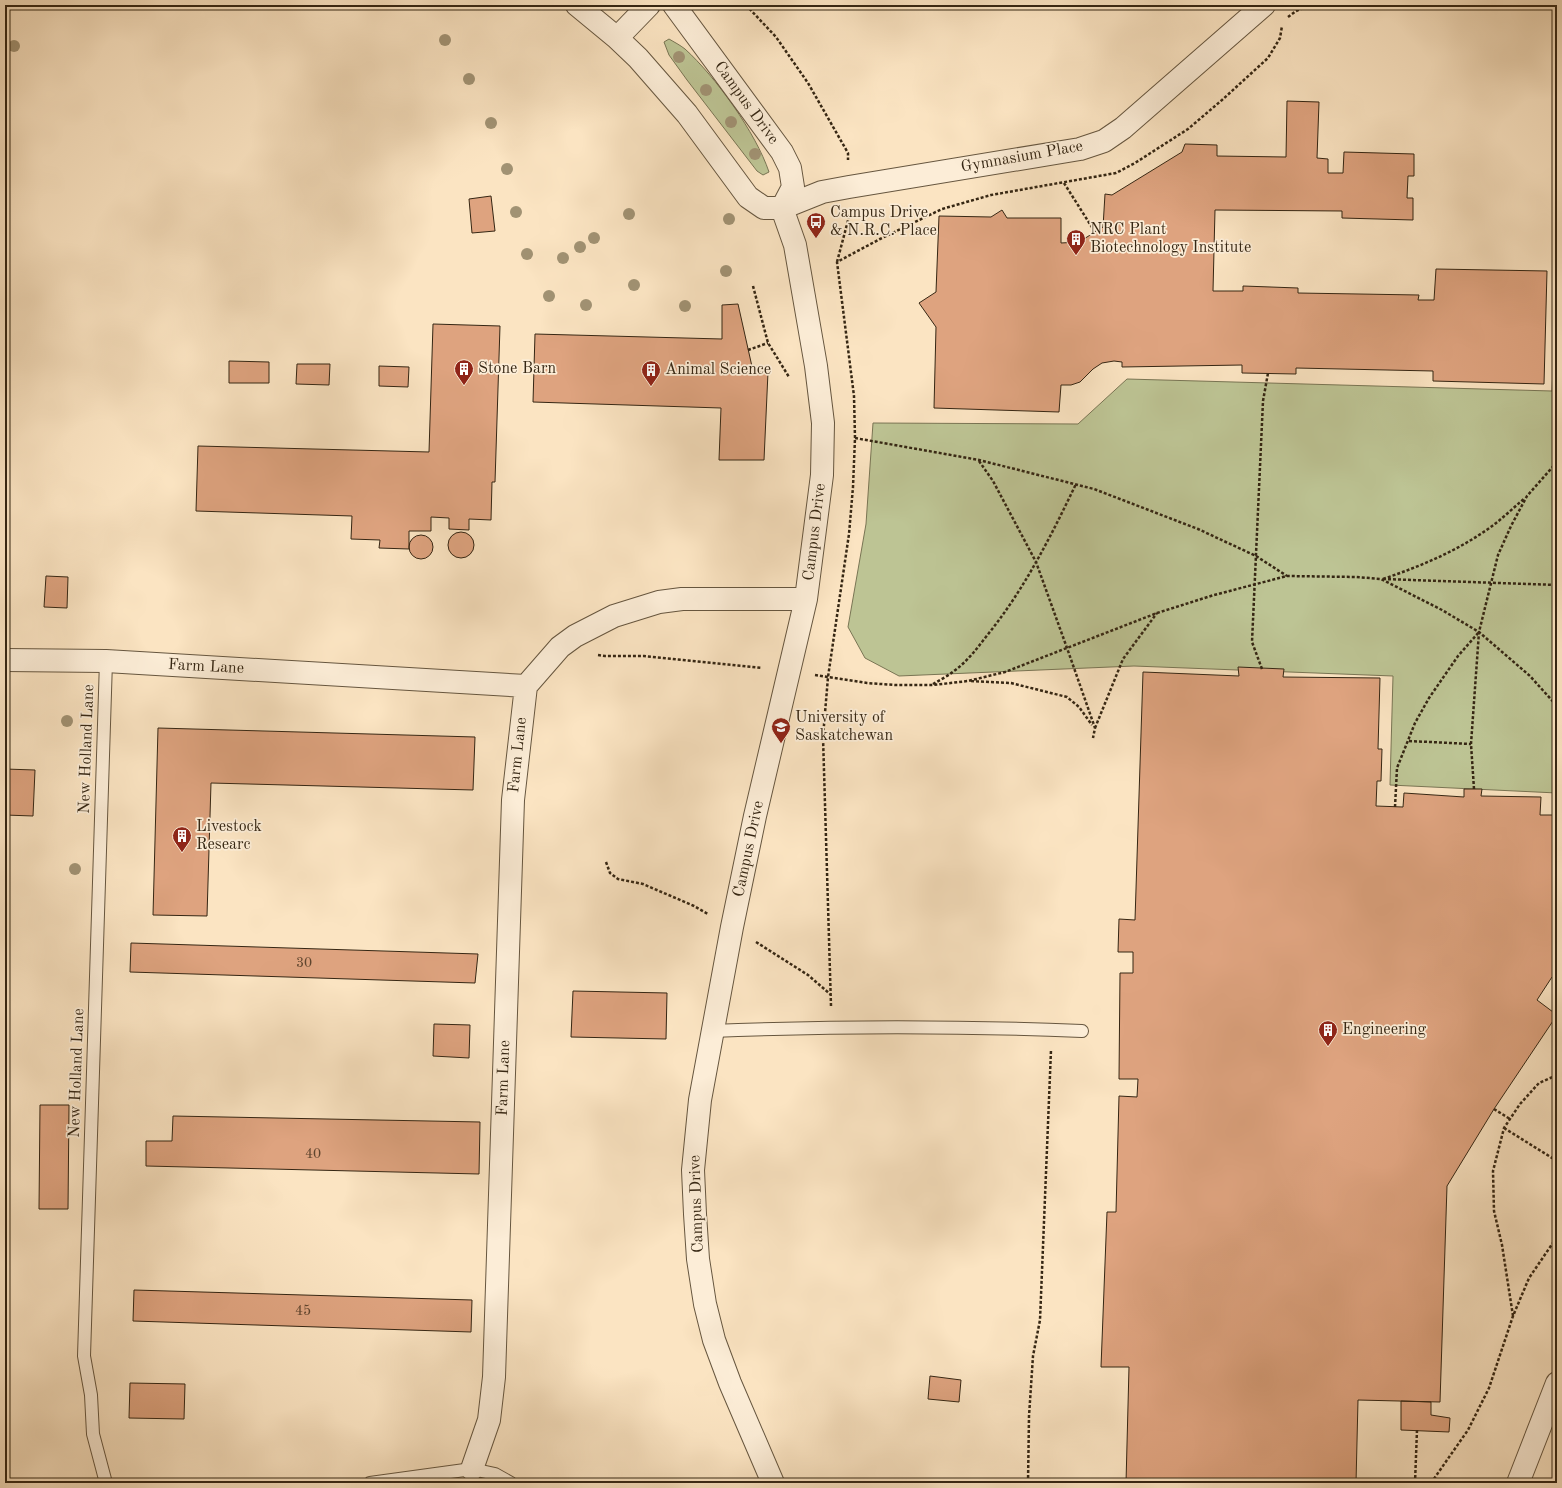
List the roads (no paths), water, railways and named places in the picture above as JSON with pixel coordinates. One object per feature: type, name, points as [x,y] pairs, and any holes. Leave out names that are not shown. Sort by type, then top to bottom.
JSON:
[{"type":"street","points":[[577,5],[617,38],[638,58],[682,108],[748,197],[764,208],[782,208]]},
{"type":"street","points":[[617,38],[649,5]]},
{"type":"street","name":"Campus Drive","points":[[674,5],[777,146],[790,168],[793,187],[782,208],[796,252],[813,350],[823,423],[822,475],[806,599],[754,823],[712,1031],[700,1100],[693,1170],[698,1259],[705,1304],[714,1340],[730,1383],[773,1483]]},
{"type":"street","name":"Gymnasium Place","points":[[782,208],[822,192],[1080,149],[1104,141],[1123,128],[1264,5]]},
{"type":"street","points":[[526,686],[560,647],[574,636],[614,616],[659,602],[682,599],[806,599]]},
{"type":"street","name":"Farm Lane","points":[[5,660],[106,662],[526,686],[513,800],[494,1377],[489,1420],[472,1469]]},
{"type":"street","points":[[1518,1483],[1557,1383]]},
{"type":"lane","name":"New Holland Lane","points":[[106,662],[84,1356],[91,1395],[94,1434],[106,1483]]},
{"type":"lane","points":[[712,1031],[832,1027],[1082,1031]]},
{"type":"lane","points":[[370,1483],[472,1469],[495,1474],[511,1483]]},
{"type":"place","name":"Campus Drive & N.R.C. Place","points":[[816,239]]},
{"type":"place","name":"NRC Plant Biotechnology Institute","points":[[1076,256]]},
{"type":"place","name":"Stone Barn","points":[[464,386]]},
{"type":"place","name":"Animal Science","points":[[651,387]]},
{"type":"place","name":"University of Saskatchewan","points":[[781,744]]},
{"type":"place","name":"Livestock Researc","points":[[182,853]]},
{"type":"place","name":"Engineering","points":[[1328,1047]]}]
